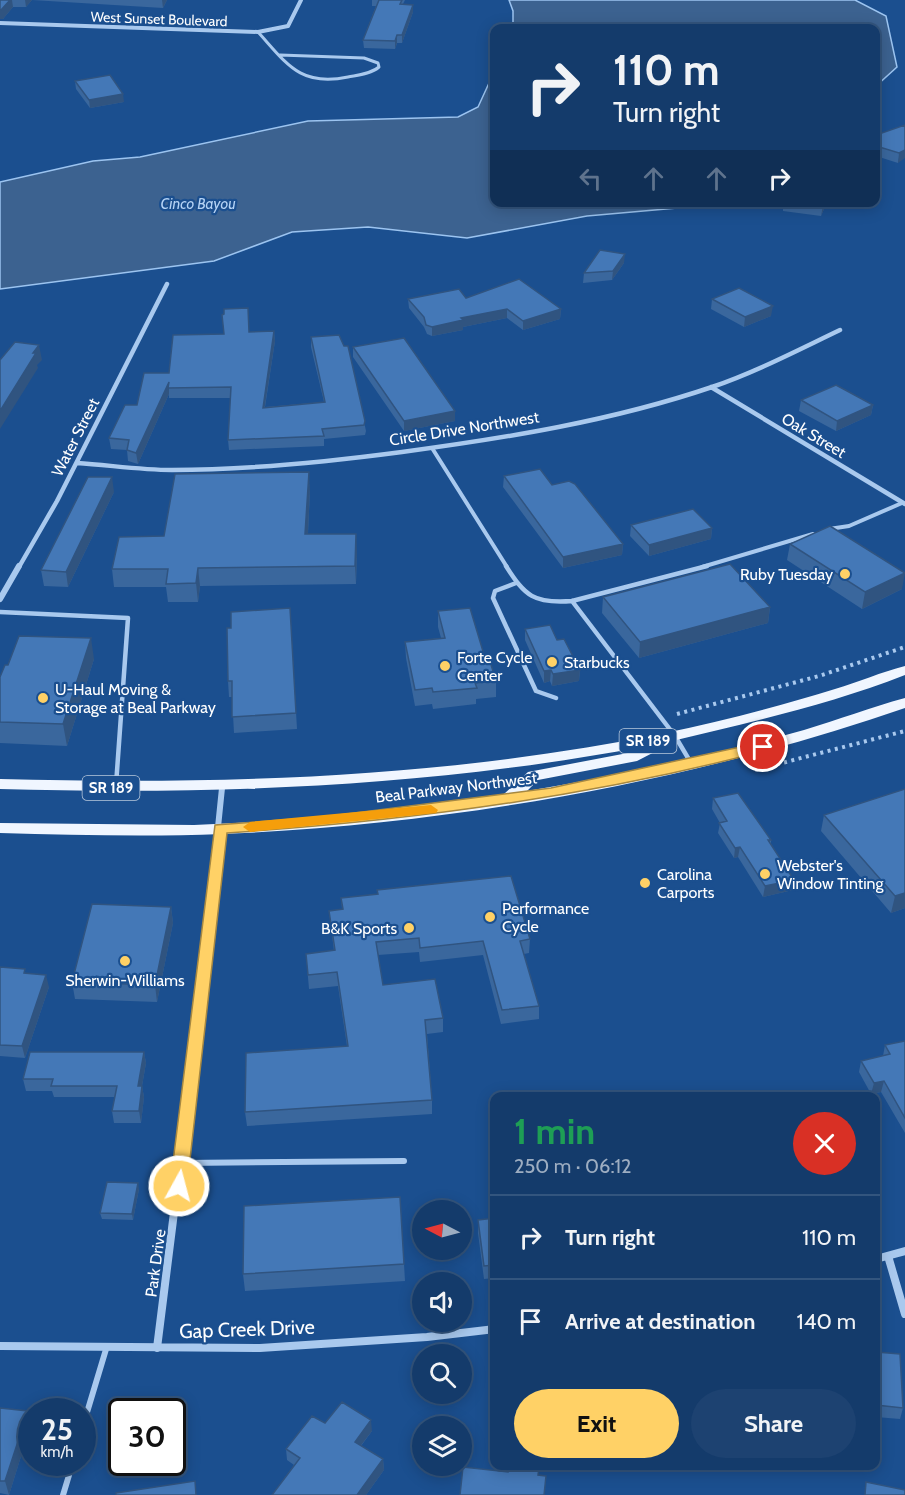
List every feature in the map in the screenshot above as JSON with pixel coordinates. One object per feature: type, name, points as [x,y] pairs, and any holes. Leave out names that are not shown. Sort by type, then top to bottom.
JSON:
[{"type":"main road","name":"Beal Parkway Northwest","points":[[0,784],[115,788],[222,788],[420,774],[529,760],[675,736],[803,703],[905,670]]},
{"type":"main road","name":"Beal Parkway Northwest","points":[[0,828],[220,829],[323,822],[551,793],[691,763],[855,721],[905,703]]},
{"type":"main road","points":[[509,798],[533,776],[637,756],[675,736]]},
{"type":"street","name":"West Sunset Boulevard","points":[[0,22],[258,32],[288,26],[301,0]]},
{"type":"street","name":"Water Street","points":[[0,598],[77,463],[167,284]]},
{"type":"street","name":"Circle Drive Northwest","points":[[77,463],[169,470],[284,465],[432,448],[576,423],[711,387],[746,374],[840,330]]},
{"type":"street","name":"Oak Street","points":[[711,387],[904,503]]},
{"type":"street","name":"Park Drive","points":[[157,1348],[182,1163],[220,829],[222,788]]},
{"type":"street","points":[[880,1258],[905,1251]]},
{"type":"street","points":[[888,1256],[905,1314]]},
{"type":"street","name":"Gap Creek Drive","points":[[0,1346],[260,1348],[427,1337],[490,1330]]},
{"type":"lane","points":[[258,32],[280,55],[302,77],[309,80],[374,71],[379,67],[374,59],[280,55]]},
{"type":"lane","points":[[432,448],[516,583],[532,598],[549,603],[572,601],[744,556],[828,530],[849,526],[904,503]]},
{"type":"lane","points":[[516,583],[495,591],[492,598],[536,691],[556,698]]},
{"type":"lane","points":[[572,601],[675,736],[691,763]]},
{"type":"lane","points":[[0,612],[128,618],[115,788]]},
{"type":"lane","points":[[182,1163],[404,1161]]},
{"type":"lane","points":[[91,1398],[107,1346]]},
{"type":"lane","points":[[63,1495],[69,1476]]},
{"type":"path","points":[[661,717],[819,676],[905,647]]},
{"type":"water","points":[[509,0],[855,0],[886,16],[897,67],[880,82],[880,24],[513,24],[513,11]]},
{"type":"water","name":"Cinco Bayou","points":[[490,81],[490,207],[688,207],[587,216],[467,238],[368,227],[292,232],[214,261],[0,289],[0,182],[93,161],[140,157],[308,121],[458,117],[478,107]]},
{"type":"building","points":[[0,0],[10,0],[1,10],[0,10]]},
{"type":"building","points":[[379,0],[402,0],[400,4],[413,5],[402,35],[397,35],[395,41],[363,40]]},
{"type":"building","points":[[110,75],[123,94],[89,100],[75,81]]},
{"type":"building","points":[[905,125],[905,150],[899,153],[880,147],[880,134]]},
{"type":"building","points":[[600,250],[625,254],[613,271],[584,273]]},
{"type":"building","points":[[519,279],[561,309],[523,321],[507,309],[461,318],[463,320],[432,327],[426,325],[424,317],[408,299],[459,289],[466,298]]},
{"type":"building","points":[[739,288],[773,306],[745,317],[712,299]]},
{"type":"building","points":[[248,308],[249,332],[274,331],[263,408],[325,402],[311,337],[339,335],[344,346],[348,346],[364,425],[322,429],[324,436],[228,440],[231,387],[168,388],[169,382],[136,453],[127,450],[129,440],[109,438],[125,405],[137,405],[144,373],[169,373],[173,335],[224,334],[222,315],[224,309]]},
{"type":"building","points":[[404,338],[455,411],[404,421],[353,347]]},
{"type":"building","points":[[15,342],[39,345],[0,411],[0,360]]},
{"type":"building","points":[[836,385],[873,405],[837,421],[801,400]]},
{"type":"building","points":[[540,469],[552,485],[569,481],[575,484],[623,544],[563,557],[504,476]]},
{"type":"building","points":[[309,472],[305,534],[356,534],[355,566],[198,568],[196,583],[166,584],[168,569],[112,569],[119,537],[164,536],[175,474]]},
{"type":"building","points":[[88,477],[112,477],[66,572],[41,570]]},
{"type":"building","points":[[693,509],[712,528],[649,545],[631,525]]},
{"type":"building","points":[[830,526],[905,573],[865,592],[790,544]]},
{"type":"building","points":[[730,564],[770,607],[640,642],[603,597]]},
{"type":"building","points":[[290,608],[296,713],[232,717],[232,681],[228,681],[227,628],[231,628],[231,612]]},
{"type":"building","name":"Forte Cycle Center","points":[[470,608],[485,658],[489,658],[496,681],[475,683],[477,688],[433,692],[432,688],[415,690],[405,642],[445,638],[438,611]]},
{"type":"building","points":[[550,625],[557,640],[564,639],[580,670],[553,674],[551,670],[544,671],[525,629]]},
{"type":"building","name":"U-Haul Moving & Storage at Beal Parkway","points":[[19,636],[91,638],[63,724],[0,722],[0,677],[5,665],[8,665]]},
{"type":"building","points":[[905,789],[905,893],[895,896],[824,815]]},
{"type":"building","points":[[738,793],[771,840],[768,840],[794,880],[765,886],[740,847],[735,848],[719,823],[727,821],[713,798]]},
{"type":"building","points":[[511,876],[530,939],[520,941],[539,1006],[502,1010],[483,941],[420,948],[419,938],[376,942],[383,985],[435,979],[443,1018],[425,1020],[432,1100],[245,1112],[246,1053],[348,1046],[337,972],[308,975],[306,954],[335,950],[329,911],[343,909],[341,898],[378,894],[377,890]]},
{"type":"building","name":"Sherwin-Williams","points":[[92,904],[171,907],[155,985],[72,982]]},
{"type":"building","points":[[0,967],[25,969],[24,973],[46,975],[22,1046],[0,1045]]},
{"type":"building","points":[[905,1041],[905,1118],[884,1081],[874,1083],[861,1061],[890,1054],[885,1045]]},
{"type":"building","points":[[30,1052],[144,1052],[138,1086],[142,1086],[139,1111],[112,1111],[117,1086],[51,1086],[53,1079],[23,1079]]},
{"type":"building","points":[[107,1182],[138,1183],[132,1214],[100,1213]]},
{"type":"building","points":[[400,1197],[404,1264],[243,1274],[244,1206]]},
{"type":"building","points":[[490,1219],[490,1265],[484,1266],[478,1220]]},
{"type":"building","points":[[880,1352],[900,1354],[903,1408],[880,1405]]},
{"type":"building","points":[[342,1402],[371,1420],[355,1442],[383,1459],[357,1495],[272,1495],[300,1458],[286,1449],[312,1416],[325,1423]]},
{"type":"building","points":[[0,1408],[18,1410],[18,1441],[5,1481],[0,1481]]},
{"type":"building","points":[[472,1468],[508,1472],[508,1470],[539,1470],[538,1475],[546,1476],[544,1495],[460,1495],[462,1476],[472,1476]]},
{"type":"building","points":[[195,1481],[196,1495],[116,1495],[116,1493]]},
{"type":"building","points":[[866,1482],[905,1490],[905,1495],[865,1495]]},
{"type":"slow traffic","points":[[250,827],[323,822],[431,810]]},
{"type":"place","name":"Ruby Tuesday","points":[[845,574]]},
{"type":"place","name":"Starbucks","points":[[552,662]]},
{"type":"place","name":"Forte Cycle Center","points":[[445,666]]},
{"type":"place","name":"U-Haul Moving & Storage at Beal Parkway","points":[[43,698]]},
{"type":"place","name":"Webster's Window Tinting","points":[[765,874]]},
{"type":"place","name":"Carolina Carports","points":[[645,883]]},
{"type":"place","name":"Performance Cycle","points":[[490,917]]},
{"type":"place","name":"B&K Sports","points":[[409,928]]},
{"type":"place","name":"Sherwin-Williams","points":[[125,961]]},
{"type":"route","points":[[179,1186],[220,829],[323,822],[551,793],[763,747]]}]
